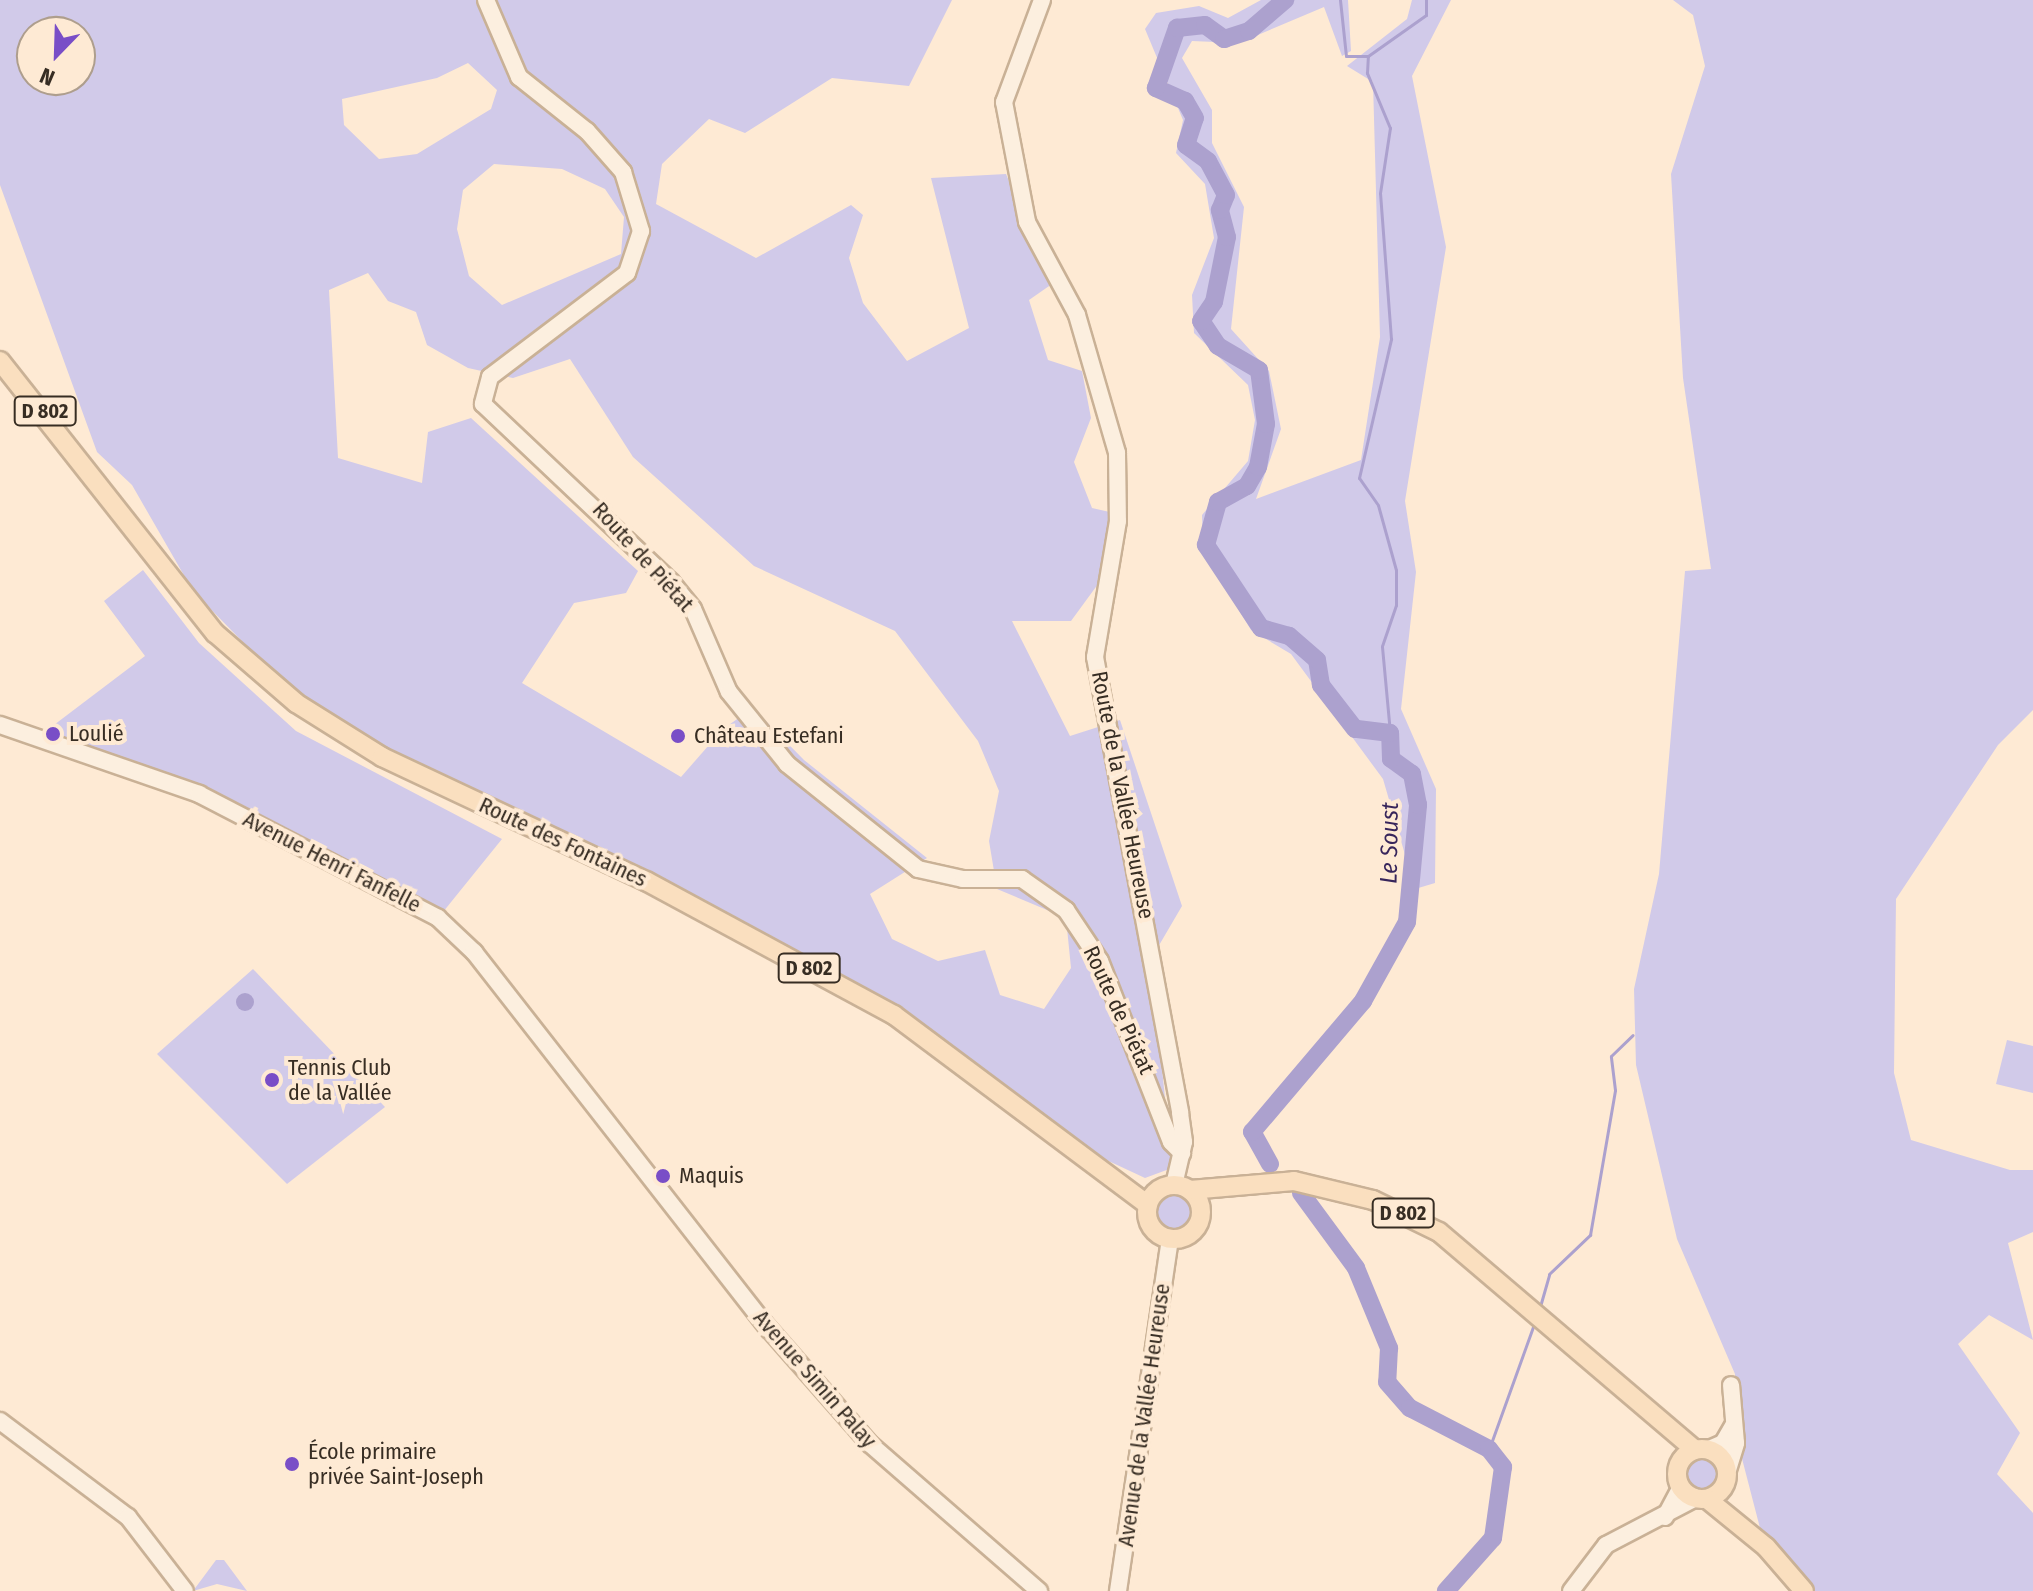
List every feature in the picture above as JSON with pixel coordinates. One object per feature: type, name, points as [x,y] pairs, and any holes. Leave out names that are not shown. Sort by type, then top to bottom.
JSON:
[{"type":"main road","name":"Route des Fontaines","points":[[0,361],[215,633],[296,703],[382,757],[646,881],[894,1015],[1090,1168],[1151,1199]]},
{"type":"main road","name":"D 802","points":[[1182,1188],[1247,1182],[1320,1186],[1395,1209],[1462,1248],[1539,1312],[1627,1396],[1694,1454]]},
{"type":"main road","points":[[1201,1209],[1182,1188],[1151,1199],[1152,1227],[1170,1238],[1189,1234],[1201,1209],[1247,1182]]},
{"type":"main road","points":[[1694,1454],[1727,1477],[1766,1547],[1804,1591]]},
{"type":"main road","points":[[1694,1454],[1695,1495]]},
{"type":"main road","points":[[1695,1495],[1727,1477]]},
{"type":"main road","points":[[1695,1495],[1766,1547]]},
{"type":"street","name":"Route de Piétat","points":[[486,0],[519,77],[587,131],[623,172],[641,231],[627,273],[490,377],[483,404],[672,583],[693,609],[729,692],[787,764],[918,869],[963,879],[1022,879],[1066,910],[1100,961],[1171,1142],[1182,1153]]},
{"type":"street","name":"Route de la Vallée Heureuse","points":[[1042,0],[1004,102],[1027,222],[1077,315],[1117,453],[1118,521],[1095,657],[1156,961],[1182,1153],[1182,1188]]},
{"type":"street","name":"Avenue Henri Fanfelle","points":[[0,725],[199,794],[438,918],[474,952],[622,1139]]},
{"type":"street","name":"Avenue Simin Palay","points":[[622,1139],[870,1444],[1039,1591]]},
{"type":"street","name":"Avenue de la Vallée Heureuse","points":[[1118,1591],[1170,1238]]},
{"type":"street","points":[[1727,1477],[1734,1424],[1731,1385]]},
{"type":"street","points":[[0,1421],[128,1517],[185,1591]]},
{"type":"street","points":[[1694,1454],[1723,1443],[1734,1424]]},
{"type":"street","points":[[1571,1591],[1606,1545],[1665,1517],[1695,1495]]},
{"type":"shaded area","points":[[0,0],[952,0],[909,86],[832,78],[745,133],[709,119],[662,164],[656,204],[756,258],[851,205],[863,215],[849,258],[863,303],[907,361],[969,328],[931,178],[1006,174],[1052,284],[1029,300],[1048,360],[1082,371],[1091,418],[1074,462],[1092,508],[1114,513],[1101,580],[1071,621],[1012,621],[1070,736],[1120,720],[1182,906],[1151,959],[1172,1168],[1145,1178],[1070,1143],[899,1006],[663,880],[383,750],[282,682],[193,591],[132,485],[97,452],[0,185]],"holes":[[[468,63],[497,90],[491,109],[417,154],[379,159],[344,125],[342,99],[437,78]],[[494,164],[562,169],[605,189],[624,217],[621,254],[502,305],[469,276],[457,229],[463,190]],[[368,273],[388,301],[416,312],[427,345],[468,368],[513,378],[570,359],[633,457],[754,566],[895,631],[978,741],[999,791],[989,841],[997,889],[1066,918],[1071,968],[1044,1009],[1000,995],[985,950],[938,961],[892,939],[870,894],[927,858],[804,760],[753,708],[723,729],[681,777],[522,683],[574,603],[626,593],[638,571],[471,418],[428,432],[422,483],[338,458],[329,290]]]},
{"type":"shaded area","points":[[1261,0],[1348,0],[1351,51],[1342,56],[1324,7],[1239,43],[1192,41],[1182,58],[1212,110],[1212,143],[1244,207],[1231,329],[1269,371],[1281,429],[1256,499],[1361,460],[1380,337],[1373,82],[1347,66],[1407,19],[1412,0],[1451,0],[1412,76],[1446,247],[1405,501],[1416,572],[1401,709],[1436,789],[1435,883],[1415,889],[1383,779],[1291,654],[1251,630],[1203,551],[1202,515],[1248,461],[1255,420],[1248,385],[1194,333],[1192,295],[1214,238],[1205,184],[1176,153],[1183,120],[1145,29],[1156,13],[1199,6],[1228,18]]},
{"type":"shaded area","points":[[1673,0],[2033,0],[2033,710],[1998,745],[1896,899],[1894,1073],[1911,1140],[2010,1170],[2033,1170],[2033,1232],[2008,1243],[2033,1340],[1989,1315],[1958,1344],[2020,1433],[1997,1474],[2033,1513],[2033,1591],[1804,1591],[1767,1555],[1739,1447],[1735,1374],[1677,1239],[1636,1065],[1634,989],[1659,874],[1685,571],[1711,569],[1683,378],[1671,174],[1705,66],[1693,15]]},
{"type":"shaded area","points":[[143,570],[199,643],[296,731],[502,839],[443,912],[182,779],[46,731],[145,656],[104,601]]},
{"type":"shaded area","name":"Tennis Club de la Vallée","points":[[253,969],[385,1107],[287,1184],[157,1054]]},
{"type":"shaded area","points":[[245,993],[254,1002],[245,1011],[236,1002]]},
{"type":"shaded area","points":[[2007,1040],[2033,1046],[2033,1093],[1996,1084]]},
{"type":"shaded area","points":[[1173,1193],[1186,1198],[1191,1211],[1186,1224],[1173,1229],[1160,1224],[1155,1211],[1160,1198]]},
{"type":"shaded area","points":[[1703,1456],[1716,1461],[1721,1474],[1716,1487],[1703,1492],[1690,1487],[1685,1474],[1690,1461]]},
{"type":"shaded area","points":[[216,1560],[224,1560],[247,1591],[217,1584],[193,1591]]},
{"type":"waterway","name":"Le Soust","points":[[1270,1164],[1252,1132],[1363,1001],[1407,922],[1418,805],[1412,774],[1391,759],[1390,733],[1355,729],[1321,685],[1317,660],[1289,636],[1261,628],[1206,545],[1218,502],[1247,486],[1258,467],[1266,424],[1259,370],[1218,346],[1201,321],[1214,302],[1227,237],[1220,210],[1226,195],[1208,161],[1186,145],[1195,118],[1185,101],[1156,88],[1177,28],[1205,25],[1224,39],[1249,31],[1285,0]]},
{"type":"waterway","points":[[1340,0],[1346,56],[1368,56]]},
{"type":"waterway","points":[[1390,733],[1382,646],[1396,605],[1396,570],[1378,505],[1359,478],[1391,339],[1380,193],[1390,128],[1367,73],[1368,56],[1426,15],[1426,0]]},
{"type":"waterway","points":[[1539,1310],[1549,1274],[1590,1235],[1615,1090],[1611,1056],[1633,1035]]},
{"type":"waterway","name":"Le Soust","points":[[1301,1193],[1356,1268],[1389,1348],[1387,1382],[1410,1408],[1489,1449],[1503,1467],[1493,1538],[1446,1591]]},
{"type":"waterway","points":[[1489,1449],[1535,1321]]},
{"type":"place","name":"Loulié","points":[[53,734]]},
{"type":"place","name":"Château Estefani","points":[[678,736]]},
{"type":"place","name":"Tennis Club de la Vallée","points":[[272,1080]]},
{"type":"place","name":"Maquis","points":[[663,1176]]},
{"type":"place","name":"École primaire privée Saint-Joseph","points":[[292,1464]]}]
